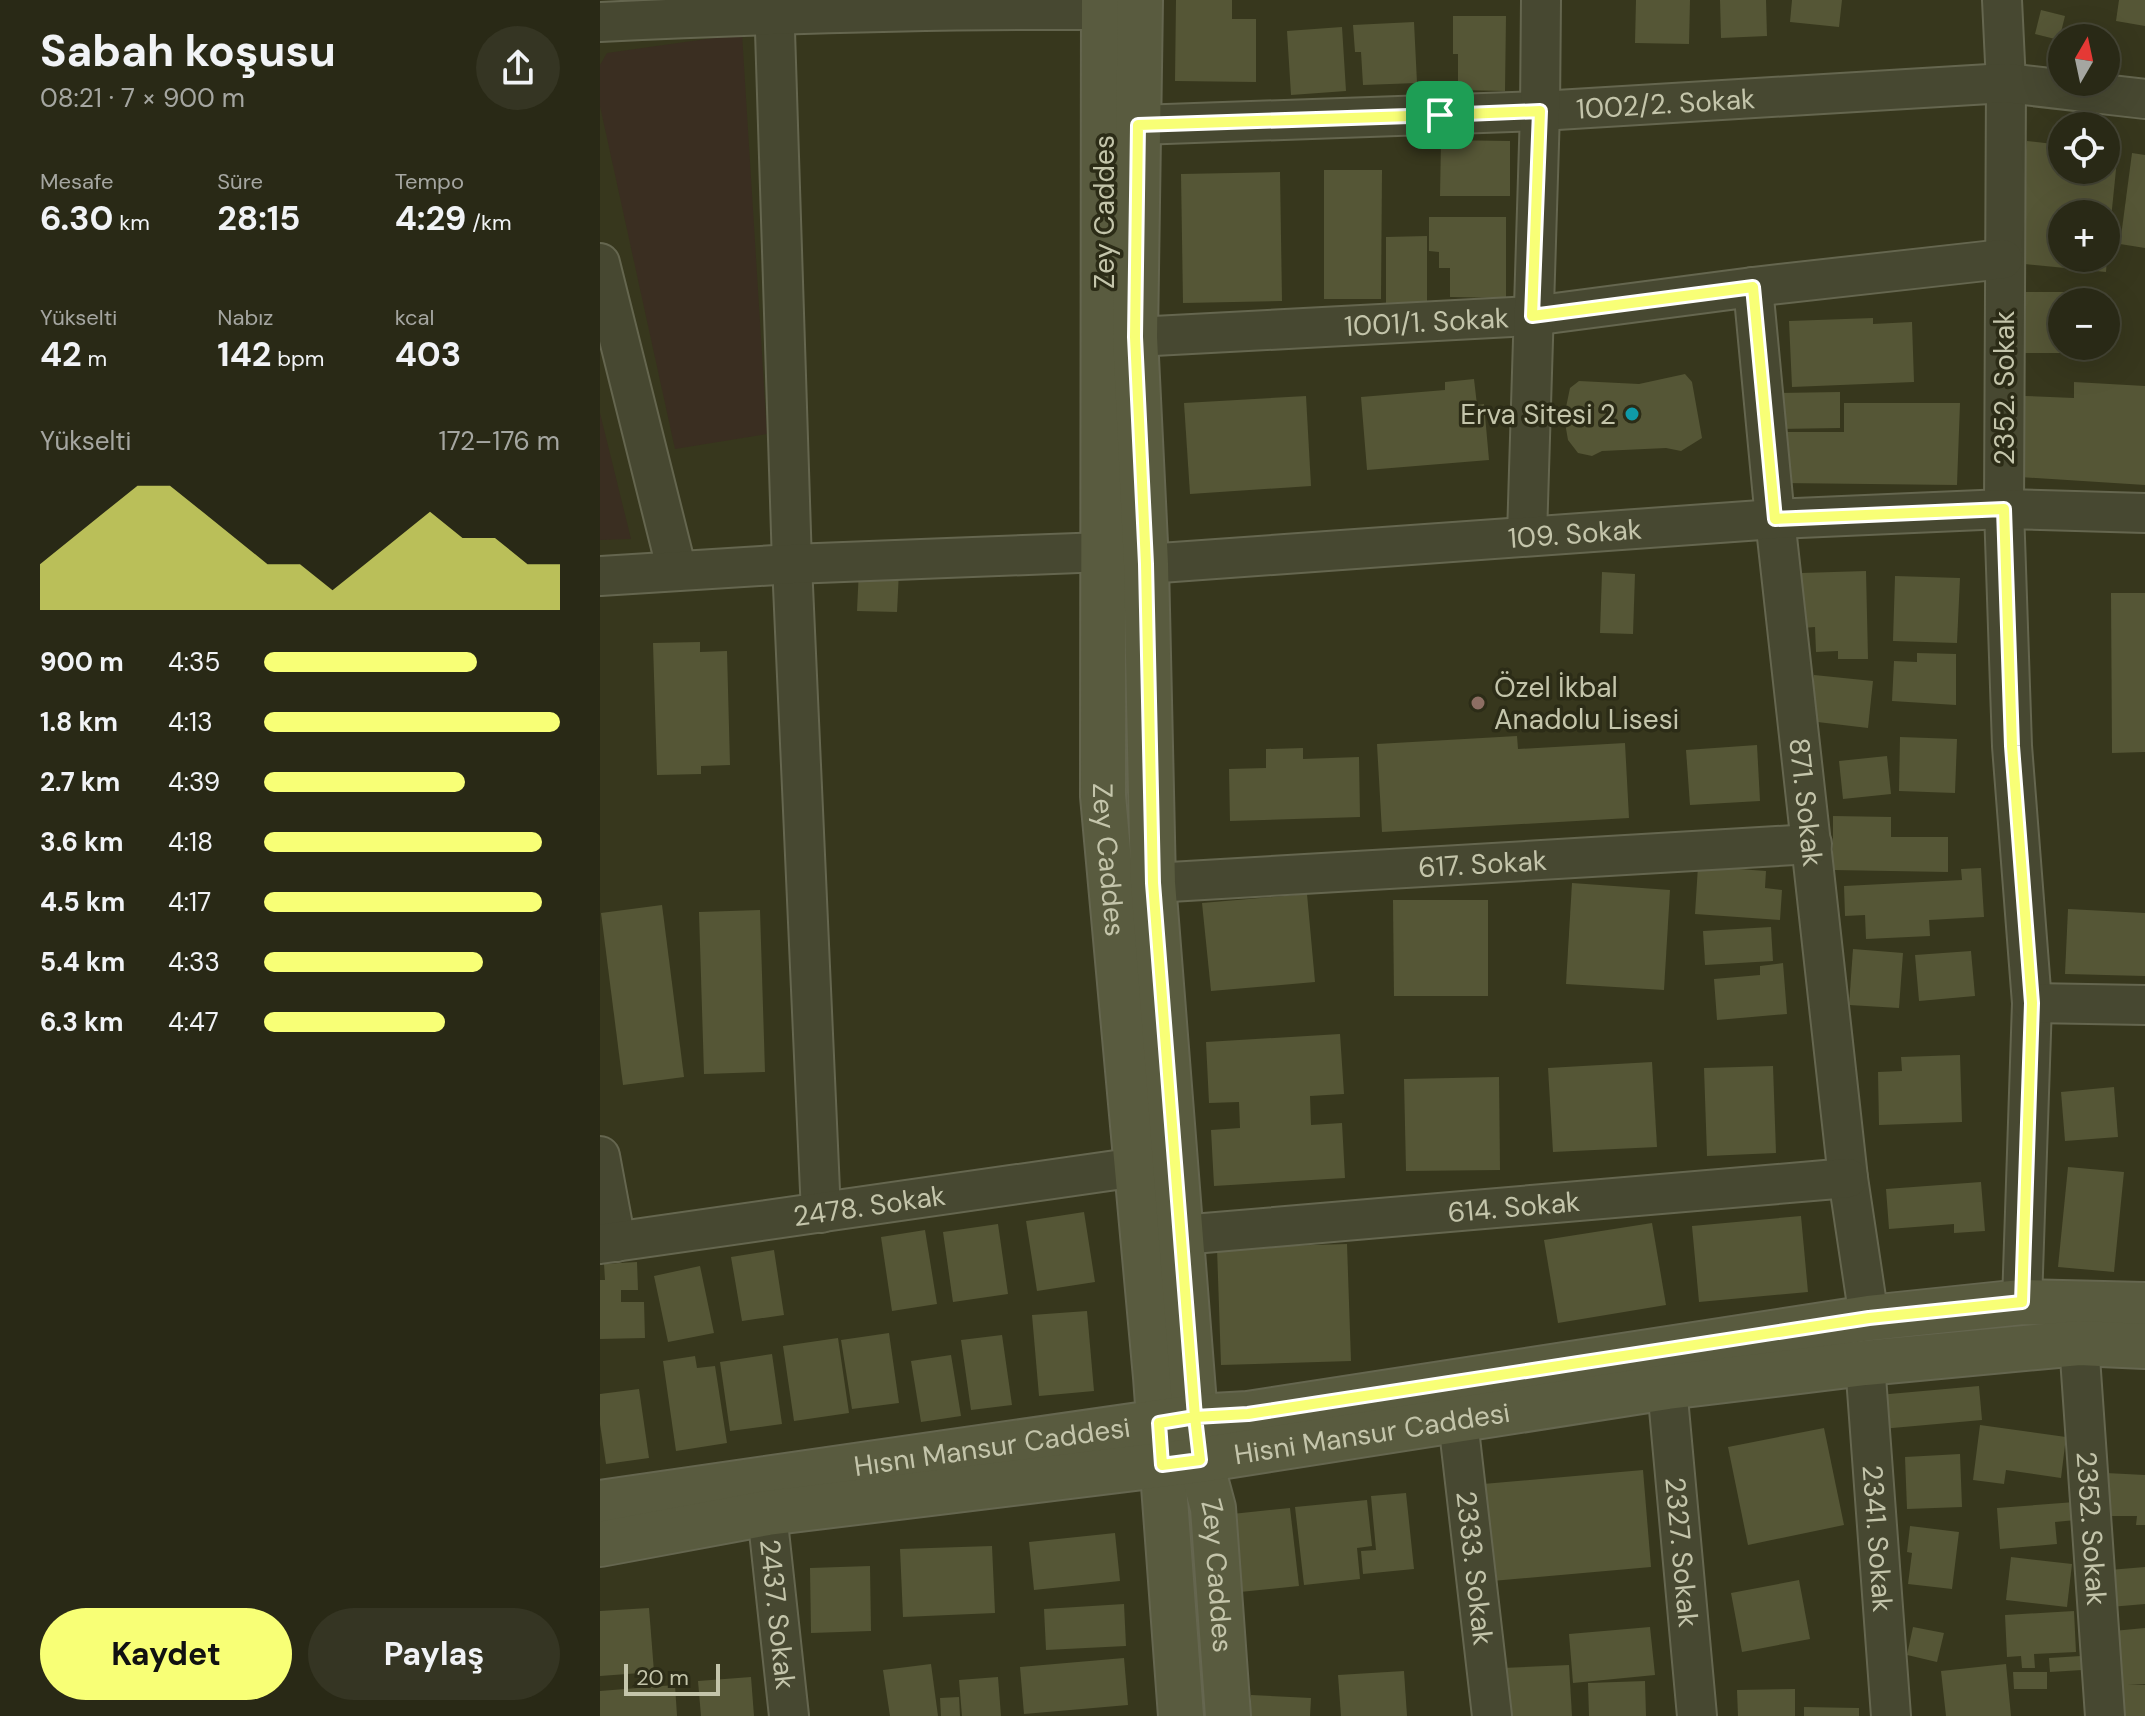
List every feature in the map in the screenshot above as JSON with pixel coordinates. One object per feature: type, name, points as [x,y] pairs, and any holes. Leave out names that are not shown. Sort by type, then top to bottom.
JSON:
[{"type":"main road","name":"Zey Caddes","points":[[1116,3],[1138,125],[1135,337],[1146,564],[1153,883],[1181,1235],[1181,1716]]},
{"type":"main road","name":"Zey Caddes","points":[[1116,3],[1104,552],[1103,796],[1137,1167],[1179,1441],[1213,1508],[1228,1716]]},
{"type":"main road","name":"Hısnı Mansur Caddesi","points":[[600,1503],[1179,1441],[1248,1414],[1869,1318],[2022,1302],[2145,1305]]},
{"type":"main road","name":"Hisni Mansur Caddesi","points":[[600,1544],[1179,1441],[1458,1421],[1667,1387],[1865,1363],[2079,1343],[2145,1346]]},
{"type":"street","points":[[1527,536],[1541,0]]},
{"type":"street","name":"2352. Sokak","points":[[2002,0],[2006,83],[2004,509],[2012,746],[2032,1003],[2022,1302]]},
{"type":"street","points":[[600,22],[774,7],[1004,9],[1116,3]]},
{"type":"street","points":[[774,7],[792,564],[821,1213]]},
{"type":"street","name":"1002/2. Sokak","points":[[1138,125],[1540,111],[2006,83],[2145,99]]},
{"type":"street","name":"1001/1. Sokak","points":[[1135,337],[1532,316],[2003,259]]},
{"type":"street","points":[[600,263],[677,571]]},
{"type":"street","name":"871. Sokak","points":[[1753,287],[1775,519],[1848,1178],[1869,1318]]},
{"type":"street","name":"109. Sokak","points":[[1146,564],[1775,519],[2004,509],[2145,513]]},
{"type":"street","points":[[600,576],[792,564],[1104,552]]},
{"type":"street","name":"617. Sokak","points":[[1153,883],[1812,844]]},
{"type":"street","points":[[2032,1003],[2145,1005]]},
{"type":"street","points":[[600,1156],[608,1243]]},
{"type":"street","name":"2478. Sokak","points":[[608,1243],[1137,1167]]},
{"type":"street","name":"614. Sokak","points":[[1181,1235],[1848,1178]]},
{"type":"street","name":"2352. Sokak","points":[[2079,1343],[2105,1716]]},
{"type":"street","name":"2341. Sokak","points":[[1865,1363],[1891,1716]]},
{"type":"street","name":"2327. Sokak","points":[[1667,1387],[1697,1716]]},
{"type":"street","name":"2333. Sokak","points":[[1458,1421],[1492,1716]]},
{"type":"street","name":"2437. Sokak","points":[[767,1513],[789,1716]]},
{"type":"shaded area","points":[[742,34],[767,434],[675,449],[600,106],[600,65],[607,53]]},
{"type":"shaded area","points":[[600,413],[631,539],[600,540]]},
{"type":"building","points":[[1176,0],[1232,0],[1232,19],[1256,19],[1256,82],[1175,81]]},
{"type":"building","points":[[1636,0],[1690,0],[1689,44],[1635,43]]},
{"type":"building","points":[[1720,0],[1766,0],[1767,36],[1721,38]]},
{"type":"building","points":[[1792,0],[1842,0],[1839,27],[1790,22]]},
{"type":"building","points":[[2119,0],[2145,0],[2145,26],[2116,21]]},
{"type":"building","points":[[2041,10],[2065,16],[2063,24],[2048,24],[2048,37],[2035,34]]},
{"type":"building","points":[[1453,16],[1506,16],[1505,91],[1458,90],[1458,54],[1453,54]]},
{"type":"building","points":[[1414,22],[1417,83],[1363,85],[1361,52],[1355,52],[1353,25]]},
{"type":"building","points":[[1342,27],[1346,91],[1291,95],[1287,31]]},
{"type":"building","points":[[1441,140],[1510,141],[1510,196],[1440,196]]},
{"type":"building","points":[[2027,141],[2048,143],[2048,184],[2115,184],[2113,200],[2048,200],[2048,266],[2015,263]]},
{"type":"building","points":[[2132,153],[2145,155],[2145,248],[2120,244]]},
{"type":"building","points":[[1324,170],[1382,170],[1381,299],[1324,299]]},
{"type":"building","points":[[1280,172],[1282,301],[1183,303],[1181,174]]},
{"type":"building","points":[[1429,217],[1506,217],[1506,298],[1450,297],[1450,268],[1439,268],[1439,252],[1429,251]]},
{"type":"building","points":[[1427,236],[1427,302],[1386,303],[1386,237]]},
{"type":"building","points":[[2022,292],[2048,292],[2048,353],[2023,353]]},
{"type":"building","points":[[1873,318],[1873,324],[1912,322],[1914,382],[1792,387],[1789,321]]},
{"type":"building","name":"Erva Sitesi 2","points":[[1685,374],[1692,382],[1702,438],[1681,451],[1666,448],[1602,451],[1592,456],[1578,453],[1568,440],[1564,417],[1570,388],[1579,381],[1639,384]]},
{"type":"building","points":[[1474,379],[1477,405],[1484,404],[1489,460],[1367,470],[1361,397],[1445,390],[1445,382]]},
{"type":"building","points":[[2074,382],[2145,386],[2145,485],[2020,477],[2025,396],[2074,398]]},
{"type":"building","points":[[1840,392],[1840,428],[1773,429],[1773,393]]},
{"type":"building","points":[[1306,396],[1311,486],[1190,494],[1184,403]]},
{"type":"building","points":[[1844,403],[1960,403],[1957,485],[1781,483],[1781,432],[1844,432]]},
{"type":"building","points":[[859,569],[899,571],[897,612],[857,611]]},
{"type":"building","points":[[1866,571],[1868,659],[1838,659],[1838,651],[1816,652],[1815,627],[1802,628],[1801,573]]},
{"type":"building","points":[[1602,572],[1635,574],[1633,634],[1600,633]]},
{"type":"building","points":[[1895,576],[1960,578],[1957,643],[1893,641]]},
{"type":"building","points":[[2111,593],[2145,593],[2145,752],[2112,753]]},
{"type":"building","points":[[700,642],[700,652],[727,651],[730,765],[701,766],[701,774],[657,775],[653,643]]},
{"type":"building","points":[[1917,653],[1956,654],[1956,705],[1892,701],[1894,661],[1917,662]]},
{"type":"building","points":[[1814,675],[1873,681],[1868,728],[1809,721]]},
{"type":"building","points":[[1517,736],[1518,749],[1625,743],[1629,818],[1382,832],[1377,744]]},
{"type":"building","points":[[1900,737],[1957,739],[1955,793],[1899,791]]},
{"type":"building","points":[[1757,745],[1760,801],[1690,805],[1686,750]]},
{"type":"building","points":[[1303,748],[1303,759],[1359,757],[1360,817],[1230,821],[1229,769],[1266,768],[1266,749]]},
{"type":"building","points":[[1887,756],[1891,794],[1843,799],[1839,761]]},
{"type":"building","points":[[1833,816],[1891,817],[1891,837],[1948,837],[1948,872],[1833,870]]},
{"type":"building","points":[[1698,866],[1766,871],[1765,888],[1782,890],[1780,920],[1695,914]]},
{"type":"building","points":[[1981,868],[1984,917],[1929,920],[1930,936],[1866,939],[1865,915],[1845,916],[1844,886],[1962,880],[1961,869]]},
{"type":"building","points":[[1572,883],[1670,890],[1664,990],[1566,984]]},
{"type":"building","points":[[1307,894],[1315,982],[1211,991],[1202,903]]},
{"type":"building","points":[[1393,900],[1488,900],[1488,996],[1394,996]]},
{"type":"building","points":[[662,905],[684,1077],[623,1085],[601,913]]},
{"type":"building","points":[[2068,909],[2145,913],[2145,976],[2065,974]]},
{"type":"building","points":[[760,910],[765,1072],[704,1074],[699,912]]},
{"type":"building","points":[[1771,927],[1773,961],[1705,965],[1703,931]]},
{"type":"building","points":[[1853,949],[1903,953],[1899,1008],[1849,1005]]},
{"type":"building","points":[[1971,951],[1975,996],[1919,1001],[1915,955]]},
{"type":"building","points":[[1783,963],[1787,1014],[1717,1020],[1714,979],[1760,975],[1760,966]]},
{"type":"building","points":[[1340,1034],[1344,1094],[1310,1096],[1311,1125],[1342,1123],[1345,1178],[1214,1186],[1211,1130],[1240,1128],[1239,1102],[1209,1103],[1206,1042]]},
{"type":"building","points":[[1960,1055],[1962,1122],[1879,1125],[1878,1072],[1902,1071],[1901,1057]]},
{"type":"building","points":[[1652,1062],[1657,1147],[1553,1152],[1548,1068]]},
{"type":"building","points":[[1773,1066],[1776,1153],[1707,1156],[1704,1068]]},
{"type":"building","points":[[1499,1077],[1500,1170],[1406,1171],[1404,1079]]},
{"type":"building","points":[[2114,1087],[2118,1137],[2065,1141],[2061,1092]]},
{"type":"building","points":[[2068,1167],[2124,1172],[2114,1272],[2058,1267]]},
{"type":"building","points":[[1981,1182],[1985,1231],[1954,1233],[1954,1224],[1889,1229],[1886,1189]]},
{"type":"building","points":[[1084,1212],[1095,1282],[1037,1291],[1026,1221]]},
{"type":"building","points":[[1801,1216],[1808,1292],[1699,1302],[1692,1226]]},
{"type":"building","points":[[1652,1223],[1666,1305],[1558,1323],[1544,1240]]},
{"type":"building","points":[[998,1224],[1008,1294],[953,1302],[943,1232]]},
{"type":"building","points":[[925,1230],[937,1304],[892,1311],[881,1237]]},
{"type":"building","points":[[1347,1244],[1351,1361],[1221,1365],[1217,1248]]},
{"type":"building","points":[[774,1250],[784,1315],[742,1321],[731,1257]]},
{"type":"building","points":[[637,1262],[638,1290],[621,1290],[621,1302],[644,1302],[645,1338],[600,1339],[600,1280],[605,1280],[604,1264]]},
{"type":"building","points":[[700,1266],[714,1333],[668,1342],[654,1276]]},
{"type":"building","points":[[1087,1311],[1094,1391],[1039,1396],[1032,1315]]},
{"type":"building","points":[[889,1333],[899,1403],[852,1409],[841,1340]]},
{"type":"building","points":[[1002,1335],[1012,1405],[971,1410],[961,1340]]},
{"type":"building","points":[[838,1338],[849,1413],[794,1421],[783,1346]]},
{"type":"building","points":[[772,1354],[782,1424],[730,1431],[720,1362]]},
{"type":"building","points":[[951,1355],[961,1416],[921,1422],[911,1361]]},
{"type":"building","points":[[695,1356],[697,1368],[715,1366],[727,1443],[676,1451],[663,1361]]},
{"type":"building","points":[[1979,1386],[1982,1420],[1881,1429],[1878,1395]]},
{"type":"building","points":[[639,1389],[649,1458],[606,1464],[600,1424],[600,1394]]},
{"type":"building","points":[[1980,1425],[2066,1437],[2061,1478],[2006,1470],[2004,1484],[1973,1480]]},
{"type":"building","points":[[1824,1428],[1844,1525],[1748,1545],[1728,1447]]},
{"type":"building","points":[[1960,1454],[1962,1507],[1907,1509],[1905,1457]]},
{"type":"building","points":[[1643,1470],[1651,1567],[1492,1581],[1483,1484]]},
{"type":"building","points":[[2106,1473],[2145,1475],[2145,1525],[2136,1525],[2137,1516],[2105,1516]]},
{"type":"building","points":[[1406,1493],[1414,1569],[1363,1574],[1361,1551],[1376,1550],[1371,1496]]},
{"type":"building","points":[[1367,1500],[1372,1546],[1357,1548],[1360,1579],[1304,1585],[1295,1507]]},
{"type":"building","points":[[2075,1502],[2076,1520],[2055,1522],[2057,1544],[2000,1549],[1997,1508]]},
{"type":"building","points":[[1290,1508],[1299,1586],[1240,1592],[1232,1514]]},
{"type":"building","points":[[1910,1526],[1959,1532],[1952,1589],[1908,1584],[1912,1553],[1907,1552]]},
{"type":"building","points":[[1115,1533],[1120,1581],[1034,1590],[1029,1542]]},
{"type":"building","points":[[992,1546],[995,1613],[903,1617],[900,1549]]},
{"type":"building","points":[[2011,1557],[2072,1564],[2067,1607],[2006,1600]]},
{"type":"building","points":[[870,1566],[871,1631],[811,1633],[810,1568]]},
{"type":"building","points":[[2145,1567],[2145,1604],[2110,1607],[2109,1570]]},
{"type":"building","points":[[1799,1580],[1810,1639],[1742,1652],[1731,1593]]},
{"type":"building","points":[[1124,1604],[1126,1646],[1046,1650],[1044,1609]]},
{"type":"building","points":[[649,1608],[654,1672],[600,1676],[600,1611]]},
{"type":"building","points":[[2074,1611],[2076,1652],[2034,1654],[2035,1668],[2022,1668],[2021,1656],[2007,1657],[2005,1615]]},
{"type":"building","points":[[1650,1627],[1655,1675],[1573,1683],[1569,1634]]},
{"type":"building","points":[[1913,1627],[1944,1633],[1937,1662],[1907,1655]]},
{"type":"building","points":[[2145,1628],[2145,1684],[2128,1685],[2145,1685],[2145,1716],[2119,1716],[2113,1631]]},
{"type":"building","points":[[2081,1656],[2082,1670],[2050,1672],[2049,1658]]},
{"type":"building","points":[[1124,1658],[1128,1705],[1024,1714],[1020,1667]]},
{"type":"building","points":[[931,1664],[938,1716],[890,1716],[883,1670]]},
{"type":"building","points":[[2006,1664],[2011,1716],[1946,1716],[1941,1671]]},
{"type":"building","points":[[1569,1665],[1572,1716],[1505,1716],[1502,1668]]},
{"type":"building","points":[[1404,1671],[1407,1716],[1341,1716],[1338,1675]]},
{"type":"building","points":[[2013,1672],[2047,1672],[2047,1689],[2014,1689]]},
{"type":"building","points":[[751,1677],[754,1716],[701,1716],[698,1681]]},
{"type":"building","points":[[998,1677],[1001,1716],[962,1716],[959,1680]]},
{"type":"building","points":[[1645,1681],[1646,1716],[1589,1716],[1588,1683]]},
{"type":"building","points":[[675,1685],[677,1716],[600,1716],[600,1691]]},
{"type":"building","points":[[1795,1689],[1795,1716],[1738,1716],[1737,1690]]},
{"type":"building","points":[[1251,1695],[1311,1698],[1310,1716],[1250,1716]]},
{"type":"building","points":[[959,1697],[960,1716],[941,1716],[940,1698]]},
{"type":"building","points":[[1804,1707],[1859,1708],[1859,1716],[1804,1716]]},
{"type":"place","name":"Erva Sitesi 2","points":[[1632,414]]},
{"type":"place","name":"Özel İkbal Anadolu Lisesi","points":[[1478,703]]},
{"type":"route","points":[[1440,115],[1138,125],[1135,337],[1146,564],[1153,883],[1195,1417],[1159,1423],[1162,1465],[1200,1460],[1195,1417],[1248,1414],[1869,1318],[2022,1302],[2032,1003],[2012,746],[2004,509],[1775,519],[1753,287],[1532,316],[1540,111],[1440,115]]}]
